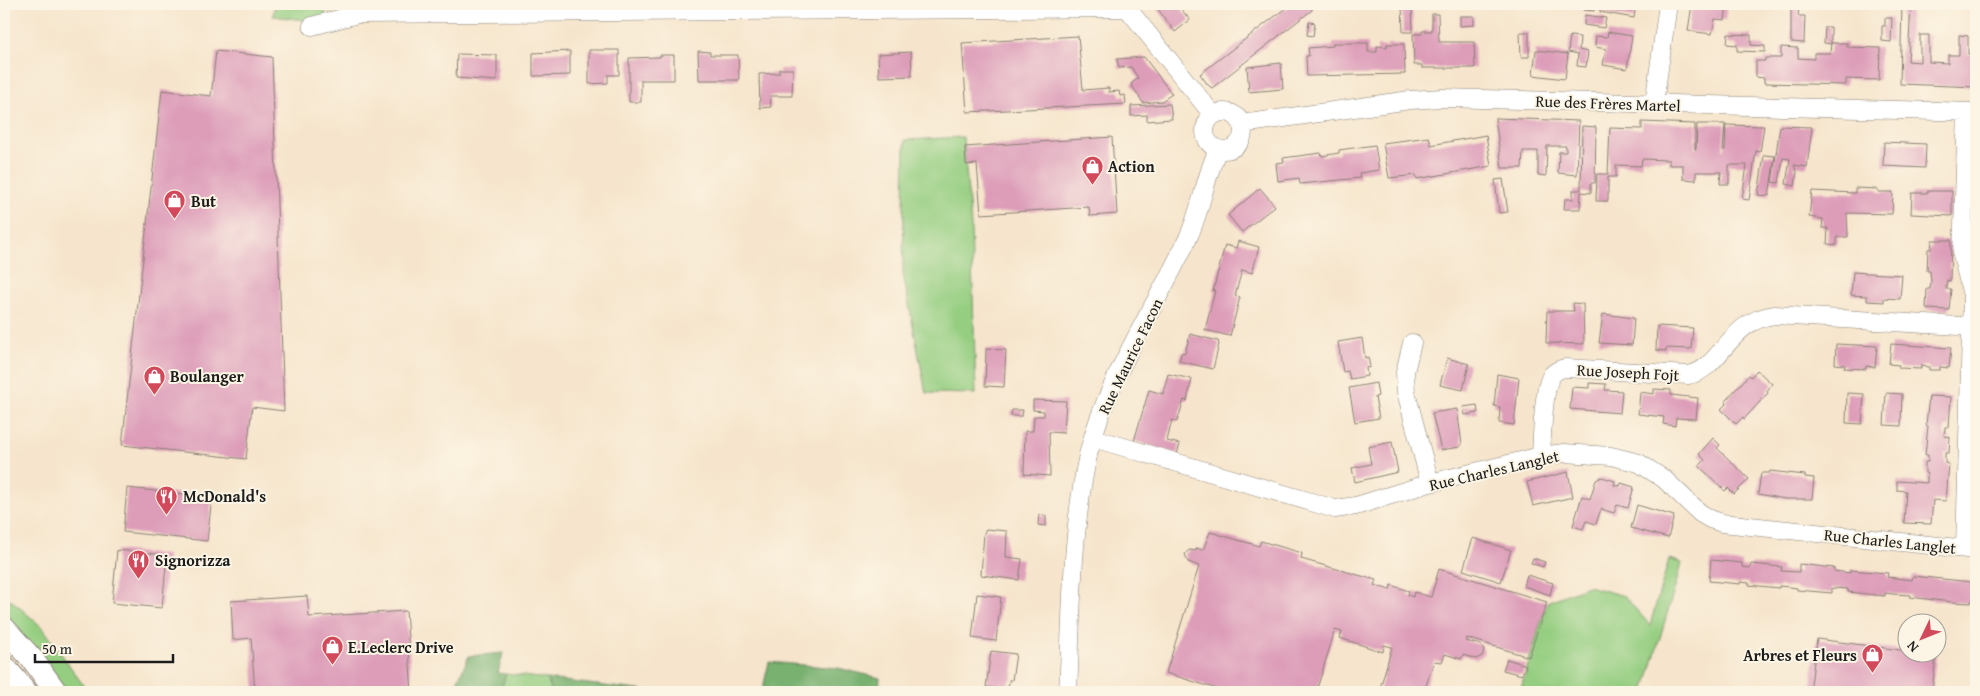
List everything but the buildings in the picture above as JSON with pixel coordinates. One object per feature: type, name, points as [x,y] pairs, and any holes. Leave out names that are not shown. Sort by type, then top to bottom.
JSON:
[{"type":"main road","points":[[4,628],[33,660],[56,692]]},
{"type":"main road","points":[[4,666],[26,692]]},
{"type":"street","points":[[1654,104],[1668,4]]},
{"type":"street","points":[[312,26],[358,14],[651,8],[1125,6],[1213,115]]},
{"type":"street","name":"Rue des Frères Martel","points":[[1242,124],[1410,100],[1442,98],[1972,112]]},
{"type":"street","points":[[1228,112],[1242,124],[1243,135],[1238,144],[1228,150],[1218,149],[1209,143],[1205,134],[1207,123],[1213,115],[1228,112]]},
{"type":"street","points":[[1970,549],[1974,327],[1972,295],[1962,255],[1972,112]]},
{"type":"street","name":"Rue Maurice Facon","points":[[1068,692],[1077,527],[1085,470],[1093,438],[1112,387],[1189,235],[1203,198],[1209,168],[1218,149]]},
{"type":"street","name":"Rue Joseph Fojt","points":[[1541,456],[1546,387],[1552,374],[1565,368],[1695,374],[1705,367],[1740,329],[1757,319],[1776,315],[1974,327]]},
{"type":"street","points":[[1412,343],[1405,372],[1406,392],[1430,484]]},
{"type":"street","name":"Rue Charles Langlet","points":[[1093,438],[1335,509],[1356,506],[1430,484],[1541,456],[1564,454],[1611,456],[1639,463],[1664,480],[1700,513],[1722,523],[1970,549]]},
{"type":"green space","points":[[275,4],[326,4],[325,17],[312,21],[273,16]]},
{"type":"green space","points":[[963,137],[971,226],[976,394],[926,393],[903,274],[905,140]]},
{"type":"green space","points":[[1669,559],[1682,563],[1644,692],[1520,692],[1547,602],[1588,586],[1624,596],[1650,625]]},
{"type":"green space","points":[[4,594],[43,628],[88,692],[62,692],[4,619]]},
{"type":"green space","points":[[503,653],[498,673],[506,674],[500,692],[452,692],[469,656]]},
{"type":"green space","points":[[769,662],[838,668],[880,678],[879,692],[762,692]]},
{"type":"green space","points":[[506,674],[547,679],[552,692],[500,692]]},
{"type":"green space","points":[[547,679],[655,692],[552,692]]},
{"type":"place","name":"Action","points":[[1092,185]]},
{"type":"place","name":"But","points":[[175,220]]},
{"type":"place","name":"Boulanger","points":[[154,395]]},
{"type":"place","name":"McDonald's","points":[[167,515]]},
{"type":"place","name":"Signorizza","points":[[139,579]]},
{"type":"place","name":"E.Leclerc Drive","points":[[332,666]]},
{"type":"place","name":"Arbres et Fleurs","points":[[1873,674]]}]
